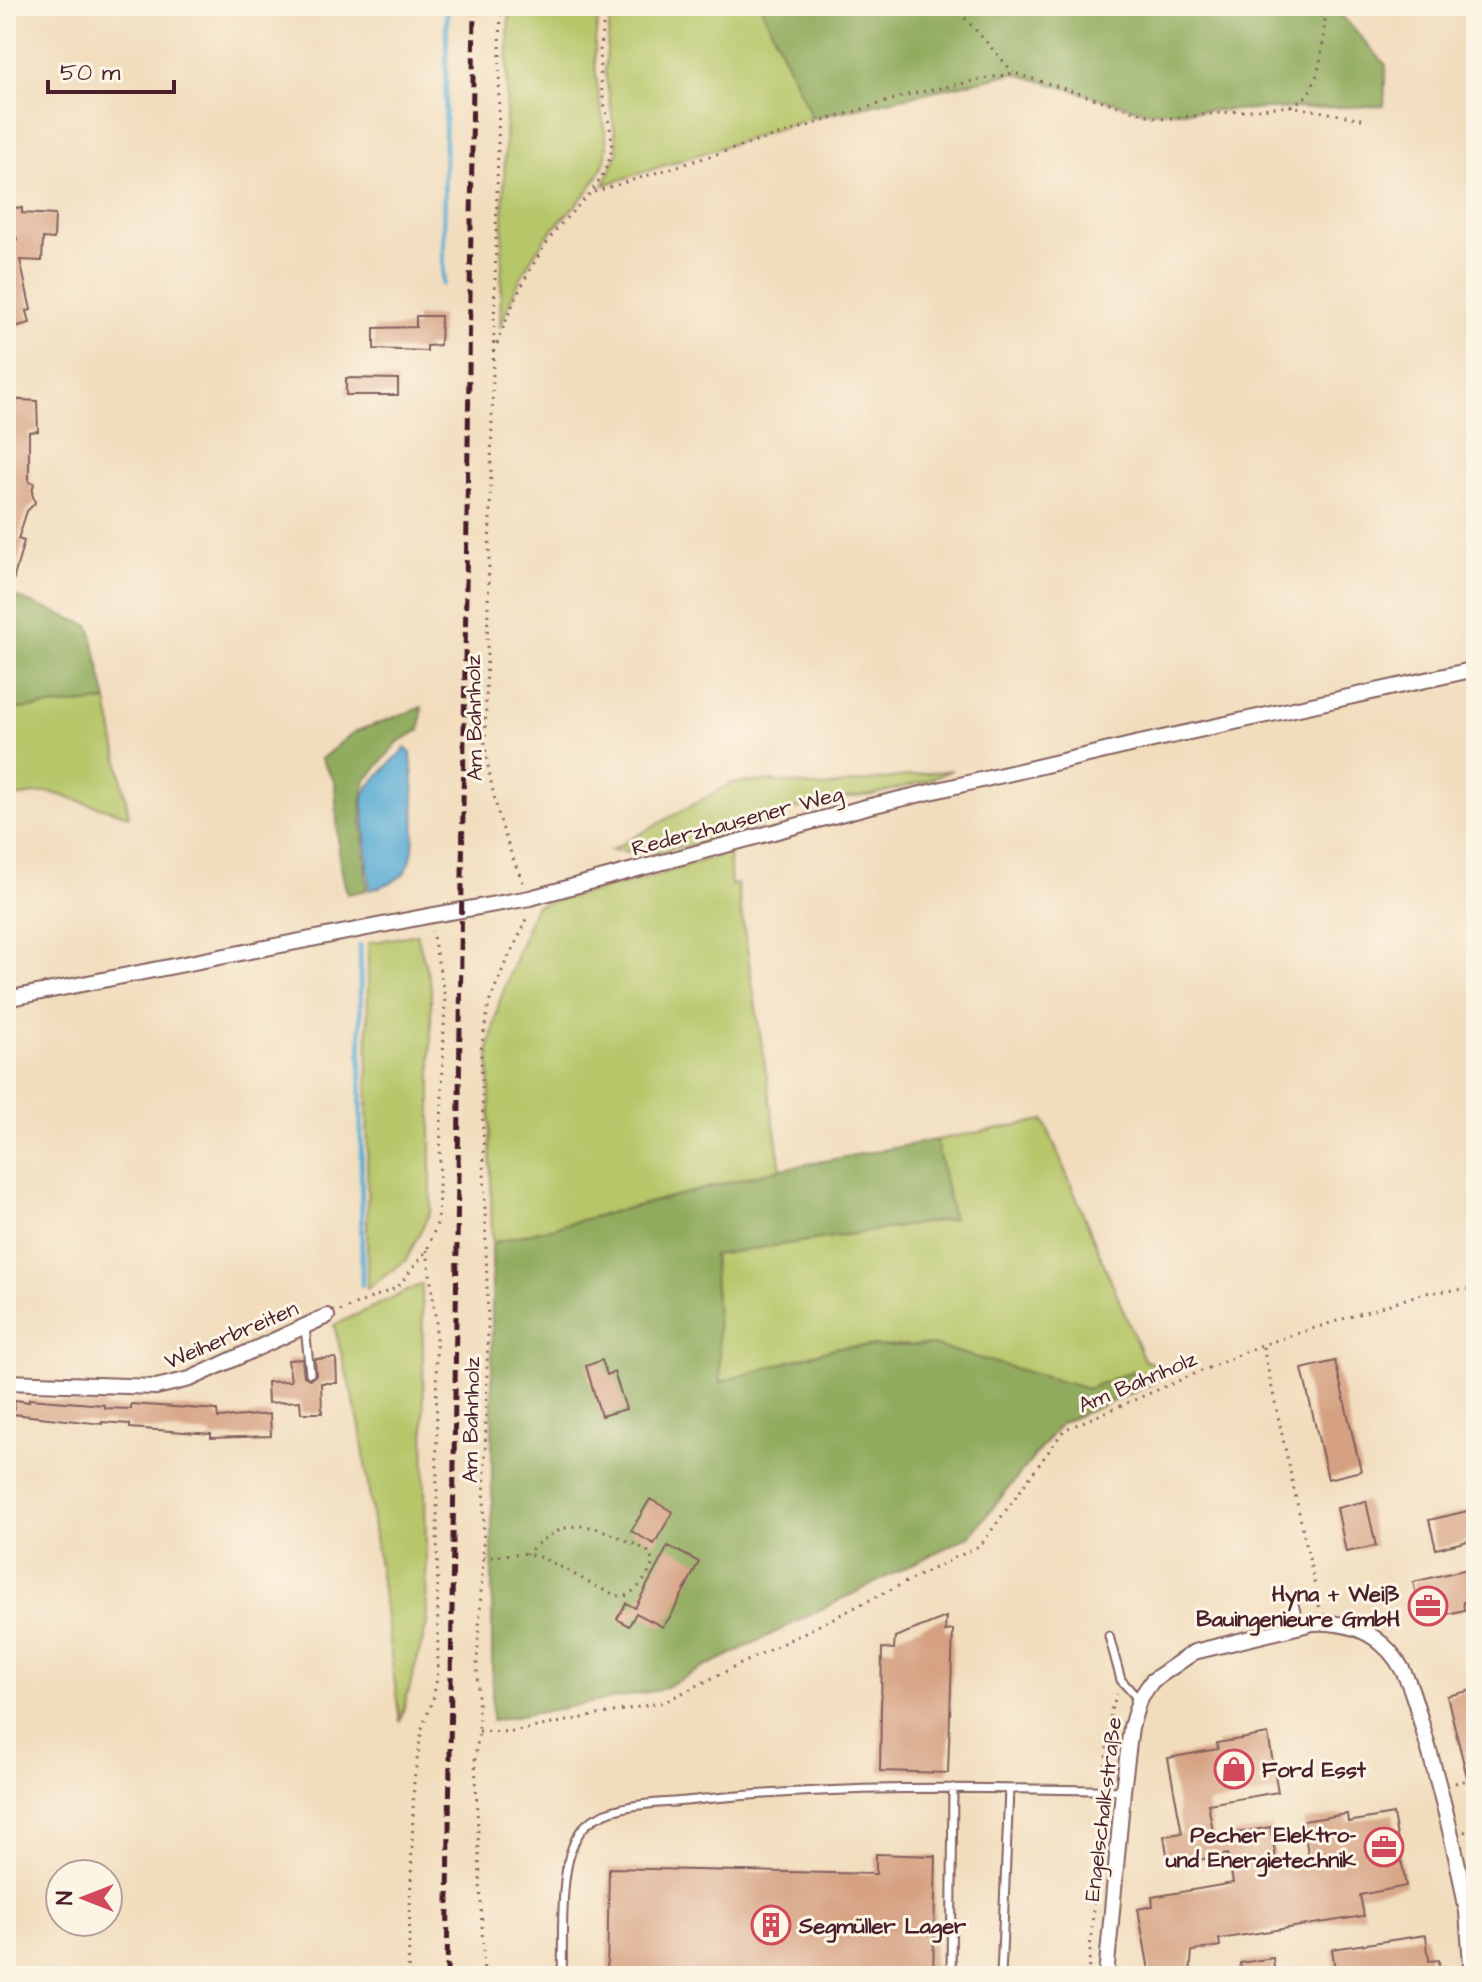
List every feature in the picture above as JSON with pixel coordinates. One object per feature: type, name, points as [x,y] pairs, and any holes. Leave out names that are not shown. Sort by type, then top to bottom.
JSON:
[{"type":"street","name":"Rederzhausener Weg","points":[[6,999],[530,898],[866,807],[1476,669]]},
{"type":"street","name":"Weiherbreiten","points":[[6,1382],[156,1387],[190,1379],[327,1316]]},
{"type":"street","name":"Engelschalkstraße","points":[[1106,1976],[1123,1791],[1131,1727],[1139,1700],[1152,1681],[1194,1652],[1306,1624]]},
{"type":"street","points":[[1306,1624],[1340,1624],[1369,1635],[1383,1644],[1406,1676],[1440,1787],[1471,1911],[1472,1976]]},
{"type":"lane","points":[[305,1328],[310,1373]]},
{"type":"lane","points":[[1293,1601],[1306,1624]]},
{"type":"lane","points":[[1109,1636],[1121,1680],[1139,1700]]},
{"type":"lane","points":[[562,1976],[567,1861],[574,1838],[586,1824],[599,1816],[627,1807],[753,1794],[953,1788],[1123,1791]]},
{"type":"lane","points":[[951,1976],[953,1788]]},
{"type":"lane","points":[[1001,1976],[1009,1789]]},
{"type":"path","name":"Am Bahnholz","points":[[501,6],[496,348],[485,744],[490,791],[513,861],[530,898],[524,926],[489,1003],[481,1050],[488,1325],[483,1558],[477,1663],[479,1731],[511,1732],[664,1702],[981,1545],[1064,1430],[1262,1345],[1424,1293],[1476,1288]]},
{"type":"path","points":[[496,348],[518,289],[554,232],[594,192],[609,162],[613,137],[603,95],[600,59],[609,6]]},
{"type":"path","points":[[954,6],[1014,73]]},
{"type":"path","points":[[1291,106],[1306,97],[1314,82],[1323,46],[1326,6]]},
{"type":"path","points":[[594,192],[911,94],[1014,73],[1160,119],[1291,106],[1367,120]]},
{"type":"path","points":[[327,1316],[398,1287],[427,1250],[438,1221],[445,997],[428,916]]},
{"type":"path","points":[[408,1976],[414,1780],[422,1728],[433,1700],[438,1672],[436,1321],[427,1250]]},
{"type":"path","points":[[1262,1345],[1321,1606],[1306,1624]]},
{"type":"path","points":[[483,1558],[526,1554],[578,1576],[609,1594],[623,1597],[633,1593],[643,1582],[653,1562],[647,1550],[587,1526],[575,1525],[560,1528],[526,1554]]},
{"type":"path","points":[[1088,1976],[1111,1710],[1121,1680]]},
{"type":"path","points":[[479,1731],[475,1760],[484,1976]]},
{"type":"path","points":[[1440,1787],[1476,1778]]},
{"type":"green space","points":[[509,6],[603,6],[596,32],[595,60],[607,150],[593,184],[532,257],[500,328]]},
{"type":"green space","points":[[614,6],[761,6],[812,118],[604,185],[618,152],[605,71],[610,16]]},
{"type":"green space","points":[[761,6],[1333,6],[1386,65],[1384,106],[1147,112],[1014,73],[812,118]]},
{"type":"green space","points":[[6,593],[90,626],[107,701],[6,710]]},
{"type":"green space","points":[[107,701],[129,816],[50,792],[6,798],[6,710]]},
{"type":"green space","points":[[422,707],[420,730],[398,742],[366,780],[361,803],[367,890],[347,894],[339,858],[335,782],[321,759],[354,732]]},
{"type":"green space","points":[[952,770],[923,782],[872,795],[822,801],[789,811],[756,828],[700,843],[650,853],[611,850],[732,783],[772,781],[822,787]]},
{"type":"green space","points":[[729,852],[731,885],[737,884],[781,1169],[492,1243],[489,1048],[499,1003],[535,906],[653,877]]},
{"type":"green space","points":[[417,934],[431,986],[431,1210],[406,1260],[367,1289],[368,943]]},
{"type":"green space","points":[[1044,1120],[1144,1360],[1170,1370],[1150,1385],[1133,1371],[1087,1389],[932,1345],[838,1347],[721,1382],[713,1255],[952,1219],[936,1140]]},
{"type":"green space","points":[[936,1140],[953,1219],[713,1255],[721,1382],[838,1347],[932,1345],[1087,1389],[1133,1371],[1150,1385],[1061,1423],[971,1535],[659,1690],[492,1721],[492,1243],[781,1169]]},
{"type":"green space","points":[[422,1284],[427,1624],[400,1722],[360,1426],[334,1325]]},
{"type":"water","points":[[405,748],[411,753],[414,797],[410,863],[397,879],[370,890],[363,800],[368,787]]},
{"type":"building","points":[[6,207],[22,208],[22,213],[55,215],[54,239],[43,238],[42,261],[20,260],[31,310],[27,311],[30,323],[10,328],[6,282],[9,282],[11,252],[17,239],[14,231],[6,228]]},
{"type":"building","points":[[416,316],[441,316],[440,345],[427,346],[427,351],[374,349],[374,328],[416,327]]},
{"type":"building","points":[[346,378],[398,379],[398,395],[346,395]]},
{"type":"building","points":[[6,399],[37,401],[38,431],[29,432],[29,482],[34,483],[32,493],[35,503],[27,511],[18,539],[24,541],[10,592],[6,591]]},
{"type":"building","points":[[336,1358],[337,1383],[321,1383],[322,1413],[301,1413],[300,1401],[268,1403],[267,1382],[291,1381],[288,1360],[302,1359],[304,1376],[310,1379],[316,1375],[315,1359]]},
{"type":"building","points":[[602,1360],[607,1375],[614,1372],[626,1409],[601,1416],[586,1366]]},
{"type":"building","points":[[1335,1361],[1361,1471],[1328,1479],[1302,1369]]},
{"type":"building","points":[[29,1399],[104,1405],[104,1408],[131,1409],[131,1404],[217,1410],[218,1418],[270,1414],[271,1436],[211,1438],[211,1434],[130,1428],[130,1424],[13,1414],[15,1400],[29,1402]]},
{"type":"building","points":[[650,1499],[673,1512],[654,1544],[631,1531]]},
{"type":"building","points":[[1366,1501],[1376,1546],[1346,1552],[1337,1508]]},
{"type":"building","points":[[1476,1509],[1476,1539],[1436,1549],[1429,1520]]},
{"type":"building","points":[[668,1546],[699,1562],[663,1627],[636,1613],[629,1626],[617,1619],[626,1603],[635,1608]]},
{"type":"building","points":[[1476,1567],[1476,1599],[1463,1602],[1464,1610],[1448,1614],[1446,1607],[1420,1613],[1413,1582]]},
{"type":"building","points":[[946,1617],[945,1631],[953,1630],[948,1773],[880,1771],[882,1648],[894,1649],[895,1637]]},
{"type":"building","points":[[1476,1689],[1476,1793],[1471,1793],[1447,1696]]},
{"type":"building","points":[[1268,1734],[1278,1792],[1208,1804],[1214,1837],[1271,1827],[1277,1866],[1309,1861],[1303,1821],[1347,1814],[1348,1822],[1393,1814],[1406,1886],[1360,1895],[1364,1916],[1219,1939],[1220,1946],[1192,1951],[1190,1976],[1150,1976],[1138,1909],[1153,1906],[1152,1897],[1233,1883],[1228,1854],[1169,1866],[1164,1836],[1182,1833],[1168,1758],[1218,1749],[1217,1743]]},
{"type":"building","name":"Segmüller Lager","points":[[876,1854],[936,1856],[933,1976],[607,1976],[609,1868],[876,1874]]},
{"type":"building","points":[[1426,1935],[1429,1961],[1439,1960],[1440,1975],[1336,1976],[1332,1949]]},
{"type":"building","points":[[1273,1958],[1275,1976],[1242,1976],[1240,1963]]},
{"type":"waterway","points":[[443,284],[447,6]]},
{"type":"waterway","points":[[360,946],[362,1285]]},
{"type":"railway","points":[[447,1976],[474,6]]},
{"type":"place","name":"Hyna + Weiß Bauingenieure GmbH","points":[[1428,1606]]},
{"type":"place","name":"Ford Esst","points":[[1234,1769]]},
{"type":"place","name":"Pecher Elektro- und Energietechnik","points":[[1384,1847]]},
{"type":"place","name":"Segmüller Lager","points":[[771,1925]]}]
